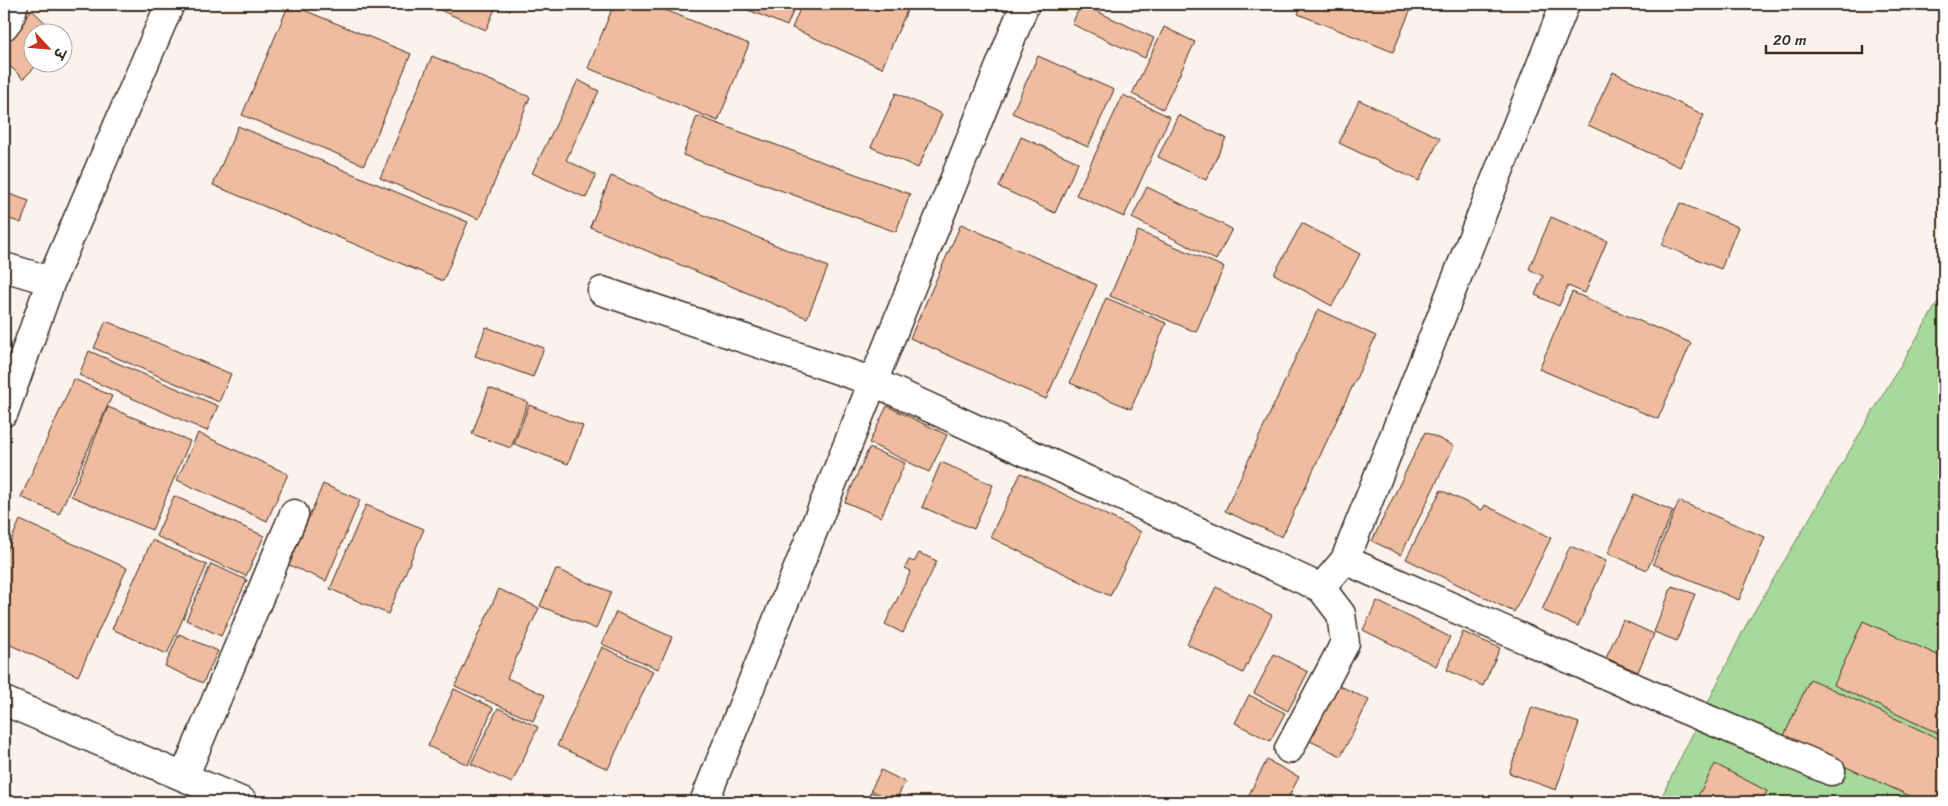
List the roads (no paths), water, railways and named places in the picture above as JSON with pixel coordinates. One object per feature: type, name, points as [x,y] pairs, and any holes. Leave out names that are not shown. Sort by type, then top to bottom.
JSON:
[{"type":"street","points":[[4,26],[10,18],[14,4]]},
{"type":"street","points":[[4,412],[51,281],[170,4]]},
{"type":"street","points":[[704,802],[1025,4]]},
{"type":"street","points":[[1321,588],[1345,560],[1565,4]]},
{"type":"street","points":[[4,267],[51,281]]},
{"type":"street","points":[[602,290],[874,382],[1321,588],[1341,614],[1345,643],[1289,749]]},
{"type":"street","points":[[184,777],[294,514]]},
{"type":"street","points":[[1345,560],[1681,708],[1831,770]]},
{"type":"street","points":[[4,702],[243,802]]}]
